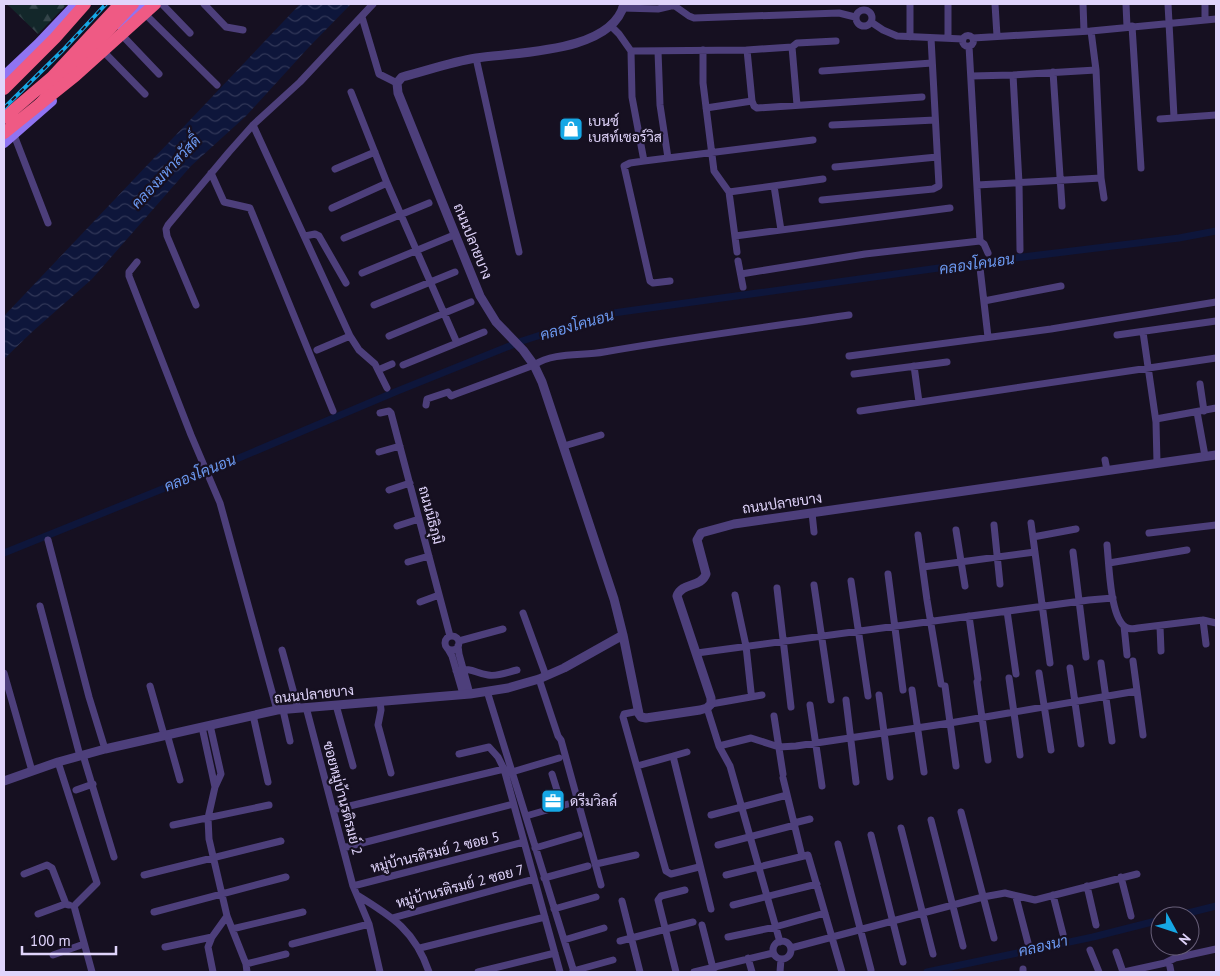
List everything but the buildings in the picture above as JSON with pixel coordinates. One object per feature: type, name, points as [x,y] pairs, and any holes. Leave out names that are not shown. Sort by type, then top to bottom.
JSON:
[{"type":"highway","points":[[4,88],[49,44],[85,4]]},
{"type":"highway","points":[[4,118],[52,77],[120,4]]},
{"type":"highway","points":[[40,104],[155,4]]},
{"type":"highway","points":[[9,134],[138,5]]},
{"type":"main road","points":[[4,76],[76,4]]},
{"type":"main road","points":[[4,144],[9,134],[56,97],[118,31],[138,5]]},
{"type":"street","points":[[162,4],[190,33]]},
{"type":"street","points":[[204,4],[226,27],[243,30]]},
{"type":"street","points":[[196,305],[167,236],[166,229],[253,125],[300,82],[373,4]]},
{"type":"street","points":[[362,17],[379,74],[397,83],[402,78],[476,58],[536,52],[580,41],[611,26],[623,6],[658,9],[673,4],[694,18],[839,14],[856,17]]},
{"type":"street","points":[[910,4],[910,38]]},
{"type":"street","points":[[948,4],[948,38]]},
{"type":"street","points":[[996,4],[997,36]]},
{"type":"street","points":[[1083,4],[1096,70],[1101,178],[1104,198]]},
{"type":"street","points":[[1126,4],[1130,27],[1142,168]]},
{"type":"street","points":[[1168,4],[1174,117]]},
{"type":"street","points":[[1205,4],[1205,20]]},
{"type":"street","points":[[138,5],[217,85]]},
{"type":"street","points":[[866,7],[871,14],[871,22],[867,26],[861,26],[857,23],[856,17],[858,12],[866,7]]},
{"type":"street","points":[[871,22],[896,36],[963,39],[968,35],[973,38],[1088,31],[1216,19]]},
{"type":"street","points":[[611,26],[631,51],[632,98],[644,161]]},
{"type":"street","points":[[118,31],[160,74]]},
{"type":"street","points":[[822,200],[937,188],[940,183],[931,38]]},
{"type":"street","points":[[969,46],[974,42],[973,38]]},
{"type":"street","points":[[963,39],[965,45],[969,46]]},
{"type":"street","points":[[631,51],[747,50],[792,47],[797,43],[836,41]]},
{"type":"street","points":[[969,46],[980,241],[984,244],[988,254]]},
{"type":"street","points":[[792,47],[797,105]]},
{"type":"street","points":[[101,49],[144,94]]},
{"type":"street","points":[[703,50],[703,83],[714,171],[729,192],[737,252]]},
{"type":"street","points":[[747,50],[752,101],[757,108],[922,97]]},
{"type":"street","points":[[658,51],[660,105],[668,158]]},
{"type":"street","points":[[476,58],[519,252]]},
{"type":"street","points":[[822,71],[932,63]]},
{"type":"street","points":[[971,76],[1096,70]]},
{"type":"street","points":[[1053,72],[1062,206]]},
{"type":"street","points":[[1013,75],[1019,183],[1020,250]]},
{"type":"street","name":"ถนนปลายบาง","points":[[397,83],[398,94],[454,235],[486,307],[496,322],[523,350],[534,365],[542,382],[611,590],[623,635],[639,711]]},
{"type":"street","points":[[351,92],[387,183],[458,343]]},
{"type":"street","points":[[706,108],[752,101]]},
{"type":"street","points":[[1160,119],[1216,115]]},
{"type":"street","points":[[832,125],[935,120]]},
{"type":"street","points":[[253,125],[350,336],[359,350],[378,370],[387,388]]},
{"type":"street","points":[[9,134],[48,223]]},
{"type":"street","points":[[670,281],[653,283],[650,281],[624,171],[626,165],[644,161],[813,140]]},
{"type":"street","points":[[335,169],[375,152]]},
{"type":"street","points":[[835,167],[937,157]]},
{"type":"street","points":[[211,173],[224,202],[250,208],[333,411]]},
{"type":"street","points":[[977,185],[1101,178]]},
{"type":"street","points":[[729,192],[823,179]]},
{"type":"street","points":[[332,208],[387,183]]},
{"type":"street","points":[[774,186],[781,230]]},
{"type":"street","points":[[344,238],[429,203]]},
{"type":"street","points":[[735,236],[950,208]]},
{"type":"street","points":[[304,236],[315,234],[319,236],[346,283]]},
{"type":"street","points":[[362,273],[454,235]]},
{"type":"street","points":[[741,274],[864,254],[980,241]]},
{"type":"street","points":[[738,261],[743,287]]},
{"type":"street","points":[[137,262],[128,276],[220,504],[290,741]]},
{"type":"street","points":[[980,268],[988,337]]},
{"type":"street","points":[[374,306],[455,272]]},
{"type":"street","points":[[984,301],[1061,286]]},
{"type":"street","points":[[389,336],[471,302]]},
{"type":"street","points":[[849,356],[1216,302]]},
{"type":"street","points":[[426,406],[427,399],[448,392],[454,395],[554,357],[603,352],[658,342],[849,315]]},
{"type":"street","points":[[1117,335],[1216,321]]},
{"type":"street","points":[[403,365],[484,332]]},
{"type":"street","points":[[1143,332],[1156,419],[1157,463]]},
{"type":"street","points":[[317,350],[350,336]]},
{"type":"street","points":[[860,411],[1216,358]]},
{"type":"street","points":[[854,374],[947,362]]},
{"type":"street","points":[[378,370],[392,364]]},
{"type":"street","points":[[914,366],[919,402]]},
{"type":"street","points":[[1200,384],[1205,456]]},
{"type":"street","points":[[1156,419],[1216,408]]},
{"type":"street","name":"ถนนนิธิภุมิ","points":[[380,413],[389,411],[392,413],[450,636]]},
{"type":"street","points":[[564,446],[601,435]]},
{"type":"street","points":[[379,452],[400,446]]},
{"type":"street","name":"ถนนปลายบาง","points":[[709,706],[711,698],[677,596],[683,588],[701,582],[704,579],[706,574],[697,540],[698,536],[708,531],[734,524],[1216,455]]},
{"type":"street","points":[[1105,460],[1107,470]]},
{"type":"street","points":[[389,490],[410,484]]},
{"type":"street","points":[[812,513],[814,532]]},
{"type":"street","points":[[397,526],[419,519]]},
{"type":"street","points":[[1031,523],[1050,663]]},
{"type":"street","points":[[994,524],[1000,584]]},
{"type":"street","points":[[1149,533],[1216,525]]},
{"type":"street","points":[[1033,537],[1076,529]]},
{"type":"street","points":[[956,530],[965,586]]},
{"type":"street","points":[[918,535],[956,766]]},
{"type":"street","points":[[48,540],[89,697],[105,749]]},
{"type":"street","points":[[1107,545],[1114,606],[1118,618],[1124,626],[1129,629],[1203,620],[1216,623]]},
{"type":"street","points":[[1109,563],[1187,550]]},
{"type":"street","points":[[923,567],[1035,552]]},
{"type":"street","points":[[1073,552],[1086,657]]},
{"type":"street","points":[[408,562],[429,556]]},
{"type":"street","points":[[888,574],[903,690]]},
{"type":"street","points":[[851,581],[868,696]]},
{"type":"street","points":[[814,585],[830,700]]},
{"type":"street","points":[[777,588],[791,707]]},
{"type":"street","points":[[420,602],[439,595]]},
{"type":"street","points":[[735,595],[746,646],[751,692]]},
{"type":"street","points":[[697,653],[1113,598]]},
{"type":"street","points":[[40,606],[82,755],[93,784],[114,857]]},
{"type":"street","points":[[1007,611],[1013,711],[1020,755]]},
{"type":"street","points":[[523,613],[558,736],[561,740],[601,885]]},
{"type":"street","points":[[969,616],[988,760]]},
{"type":"street","points":[[1203,620],[1206,644]]},
{"type":"street","points":[[1124,626],[1137,691],[1143,735]]},
{"type":"street","points":[[1160,626],[1161,651]]},
{"type":"street","points":[[448,649],[454,649],[458,643],[503,629]]},
{"type":"street","name":"ถนนปลายบาง","points":[[4,781],[58,762],[105,749],[280,710],[466,694],[508,688],[542,677],[584,658],[623,635]]},
{"type":"street","points":[[459,670],[458,643],[456,636],[450,636],[445,642],[459,670],[466,694]]},
{"type":"street","name":"ซอยหมู่บ้านรติรมย์ 2","points":[[282,650],[302,707],[333,810],[353,886],[367,921],[380,972]]},
{"type":"street","points":[[1101,663],[1112,741]]},
{"type":"street","points":[[1070,668],[1081,744]]},
{"type":"street","points":[[459,670],[473,670],[489,676],[516,670]]},
{"type":"street","points":[[4,672],[32,771]]},
{"type":"street","points":[[1039,673],[1051,750]]},
{"type":"street","points":[[150,686],[180,780]]},
{"type":"street","points":[[912,690],[924,772]]},
{"type":"street","points":[[719,746],[751,738],[779,747],[796,746],[950,723],[1137,691]]},
{"type":"street","points":[[486,692],[574,972],[613,960]]},
{"type":"street","points":[[699,867],[671,874],[666,871],[623,715],[639,711],[641,717],[646,718],[762,695]]},
{"type":"street","points":[[879,695],[890,777]]},
{"type":"street","points":[[846,700],[856,782]]},
{"type":"street","points":[[380,701],[381,710],[378,725],[391,773]]},
{"type":"street","points":[[336,705],[353,766]]},
{"type":"street","points":[[810,705],[822,786]]},
{"type":"street","points":[[709,706],[719,746],[730,766],[751,836],[774,927],[780,942]]},
{"type":"street","points":[[253,715],[268,782]]},
{"type":"street","points":[[774,716],[783,776],[802,856]]},
{"type":"street","points":[[206,726],[221,774],[208,818],[209,839],[227,916],[246,968],[286,954]]},
{"type":"street","points":[[459,754],[489,747],[504,769],[560,972]]},
{"type":"street","points":[[637,766],[687,752]]},
{"type":"street","points":[[673,756],[699,867],[711,909]]},
{"type":"street","points":[[512,772],[559,758]]},
{"type":"street","points":[[38,914],[70,905],[97,883],[58,762]]},
{"type":"street","points":[[333,810],[504,769]]},
{"type":"street","points":[[526,816],[565,805],[552,774]]},
{"type":"street","points":[[76,790],[93,784]]},
{"type":"street","points":[[710,815],[787,795]]},
{"type":"street","points":[[343,848],[513,804]]},
{"type":"street","points":[[174,825],[269,805]]},
{"type":"street","points":[[961,812],[994,938]]},
{"type":"street","points":[[718,846],[810,819]]},
{"type":"street","points":[[931,820],[964,946]]},
{"type":"street","points":[[901,828],[933,954]]},
{"type":"street","points":[[535,848],[579,835]]},
{"type":"street","points":[[871,835],[903,962]]},
{"type":"street","points":[[144,875],[281,841]]},
{"type":"street","name":"หมู่บ้านรติรมย์ 2 ซอย 5","points":[[353,886],[524,842]]},
{"type":"street","points":[[838,844],[871,970]]},
{"type":"street","points":[[596,864],[636,855]]},
{"type":"street","points":[[726,875],[802,856],[809,856],[842,972]]},
{"type":"street","points":[[24,874],[47,865],[52,868],[70,905],[92,972]]},
{"type":"street","points":[[544,878],[588,866]]},
{"type":"street","points":[[791,948],[998,893],[1035,900],[1137,874]]},
{"type":"street","points":[[154,912],[286,877]]},
{"type":"street","points":[[1121,877],[1131,916]]},
{"type":"street","name":"หมู่บ้านรติรมย์ 2 ซอย 7","points":[[392,918],[534,879]]},
{"type":"street","points":[[733,905],[817,884]]},
{"type":"street","points":[[1086,886],[1096,925]]},
{"type":"street","points":[[676,972],[659,898],[685,890]]},
{"type":"street","points":[[357,895],[380,909],[408,932],[420,948],[429,972]]},
{"type":"street","points":[[1053,895],[1063,934]]},
{"type":"street","points":[[554,909],[596,897]]},
{"type":"street","points":[[1016,897],[1028,943]]},
{"type":"street","points":[[622,901],[640,972]]},
{"type":"street","points":[[292,944],[367,921],[380,909]]},
{"type":"street","points":[[232,929],[303,912]]},
{"type":"street","points":[[728,937],[825,913]]},
{"type":"street","points":[[214,972],[208,947],[212,937],[227,916]]},
{"type":"street","points":[[420,948],[544,916]]},
{"type":"street","points":[[620,941],[693,922]]},
{"type":"street","points":[[702,926],[713,970]]},
{"type":"street","points":[[564,940],[604,928]]},
{"type":"street","points":[[165,947],[212,937]]},
{"type":"street","points":[[780,942],[786,942],[791,948],[790,955],[787,958],[777,958],[773,952],[774,946],[780,942]]},
{"type":"street","points":[[53,955],[84,944]]},
{"type":"street","points":[[1116,952],[1124,972],[1216,949]]},
{"type":"street","points":[[1090,950],[1099,972]]},
{"type":"street","points":[[694,972],[713,970],[773,952]]},
{"type":"street","points":[[478,972],[555,953]]},
{"type":"street","points":[[748,958],[752,972]]},
{"type":"street","points":[[780,972],[781,959]]},
{"type":"street","points":[[1169,962],[1171,972]]},
{"type":"green space","points":[[7,4],[37,5],[67,4],[38,34]]},
{"type":"water","name":"คลองมหาสวัสดิ์","points":[[300,4],[351,4],[246,116],[191,166],[92,279],[4,359],[4,316]]},
{"type":"waterway","name":"คลองโคนอน","points":[[4,553],[522,341],[606,314],[982,262],[1179,238],[1216,231]]},
{"type":"waterway","name":"คลองนา","points":[[1200,910],[1216,906]]},
{"type":"waterway","name":"คลองนา","points":[[927,972],[1093,937],[1150,923]]},
{"type":"railway","points":[[4,108],[63,50],[106,4]]},
{"type":"place","name":"เบนซ์ เบสท์เซอร์วิส","points":[[571,129]]},
{"type":"place","name":"ดรีมวิลล์","points":[[553,801]]}]
